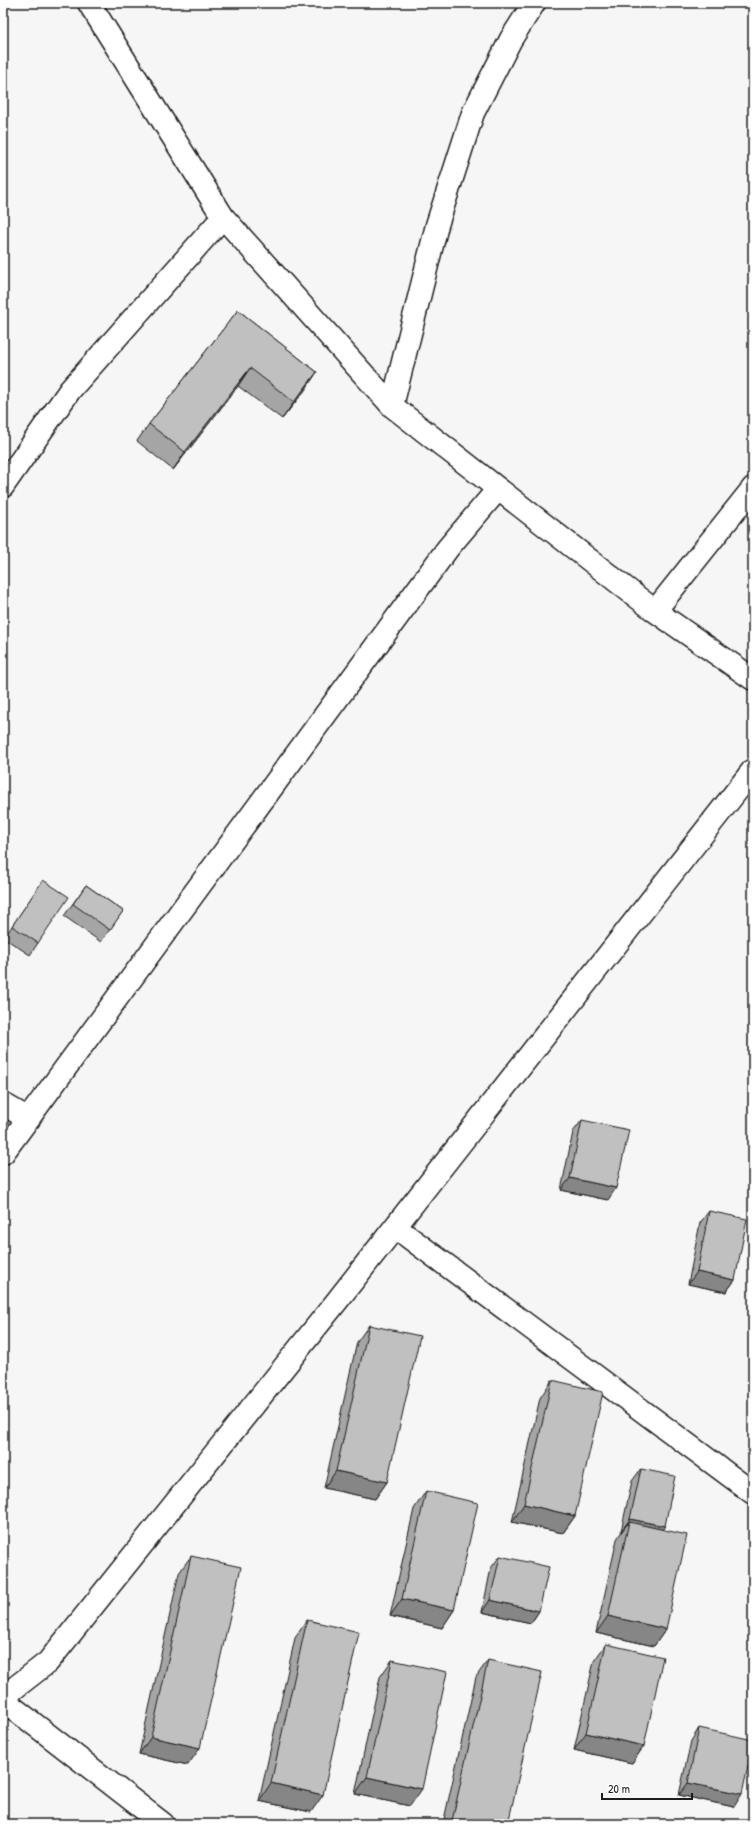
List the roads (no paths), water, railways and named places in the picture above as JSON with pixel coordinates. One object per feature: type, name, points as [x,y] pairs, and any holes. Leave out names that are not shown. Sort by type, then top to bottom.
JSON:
[{"type":"street","points":[[89,3],[224,217],[392,406],[655,611],[753,678]]},
{"type":"street","points":[[392,406],[437,225],[473,113],[511,39],[534,3]]},
{"type":"street","points":[[3,486],[70,390],[224,217]]},
{"type":"street","points":[[655,611],[753,488]]},
{"type":"street","points":[[3,1153],[448,548],[498,490]]},
{"type":"street","points":[[3,1697],[48,1662],[395,1227],[753,770]]},
{"type":"street","points":[[3,1104],[29,1119]]},
{"type":"street","points":[[395,1227],[753,1493]]},
{"type":"street","points":[[3,1700],[163,1824]]}]
